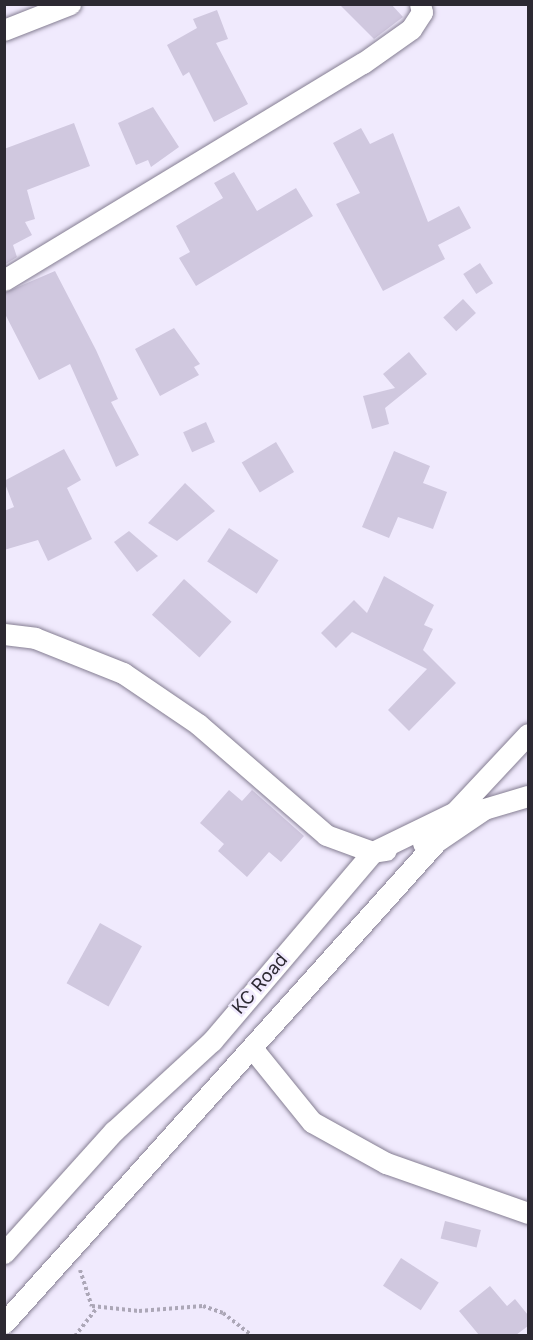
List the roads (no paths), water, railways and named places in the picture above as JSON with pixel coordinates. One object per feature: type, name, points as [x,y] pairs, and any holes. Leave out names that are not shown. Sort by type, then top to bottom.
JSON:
[{"type":"street","points":[[4,30],[70,4]]},
{"type":"street","points":[[4,280],[363,63],[411,29],[420,4]]},
{"type":"street","points":[[4,634],[35,638],[123,673],[198,724],[326,835],[373,852],[437,841]]},
{"type":"street","name":"KC Road","points":[[4,1253],[114,1131],[212,1041],[373,852],[455,812],[528,734]]},
{"type":"street","points":[[4,1323],[437,841],[484,809],[528,796]]},
{"type":"street","points":[[252,1048],[312,1122],[386,1163],[528,1213]]}]
